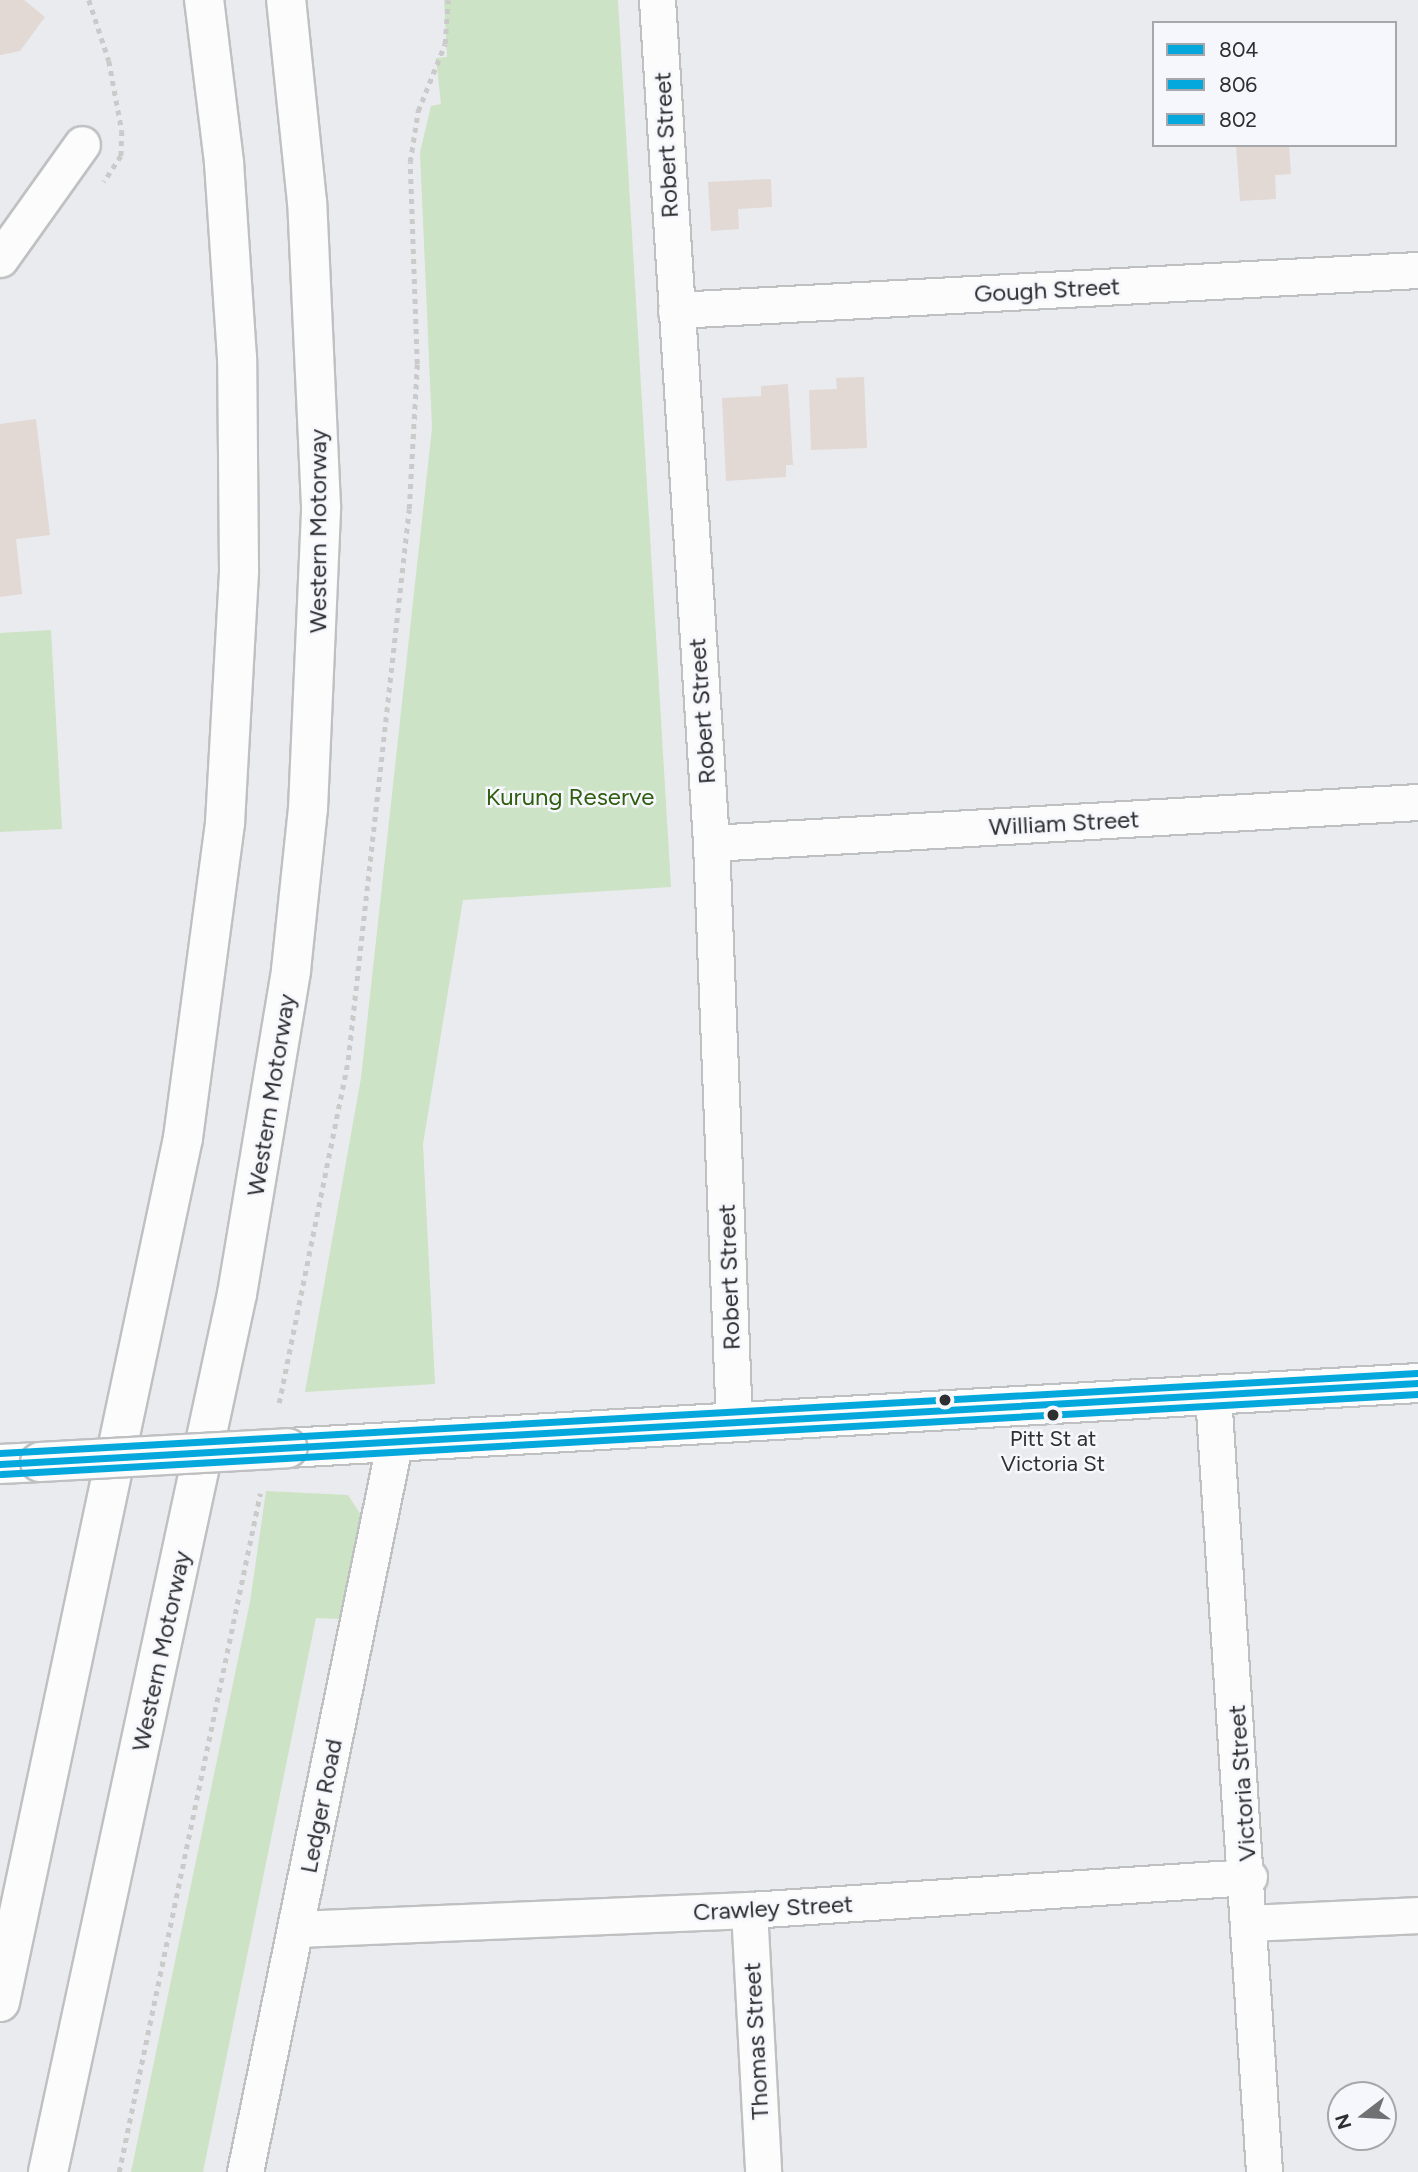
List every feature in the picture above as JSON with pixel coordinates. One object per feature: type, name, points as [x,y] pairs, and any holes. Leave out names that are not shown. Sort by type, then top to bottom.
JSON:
[{"type":"main road","points":[[0,2002],[183,1138],[225,823],[239,570],[237,358],[224,162],[204,0]]},
{"type":"main road","name":"Western Motorway","points":[[48,2172],[231,1320],[292,970],[308,809],[321,506],[307,202],[286,0]]},
{"type":"main road","points":[[0,1464],[1418,1383]]},
{"type":"street","name":"Robert Street","points":[[657,0],[711,843],[734,1422]]},
{"type":"street","points":[[0,259],[82,144]]},
{"type":"street","name":"Gough Street","points":[[676,310],[1418,270]]},
{"type":"street","name":"William Street","points":[[711,843],[1418,802]]},
{"type":"street","name":"Victoria Street","points":[[1213,1395],[1249,1877],[1264,2172]]},
{"type":"street","name":"Ledger Road","points":[[245,2172],[297,1929],[395,1440]]},
{"type":"street","name":"Crawley Street","points":[[297,1929],[749,1910],[1249,1877]]},
{"type":"street","name":"Thomas Street","points":[[749,1910],[763,2172]]},
{"type":"street","points":[[1250,1923],[1418,1915]]},
{"type":"path","points":[[89,0],[109,61],[122,131],[121,156],[104,182]]},
{"type":"path","points":[[279,1403],[348,1060],[409,509],[417,364],[410,162],[418,111],[445,44],[448,0]]},
{"type":"path","points":[[119,2172],[260,1494]]},
{"type":"green space","name":"Kurung Reserve","points":[[444,0],[618,0],[671,887],[463,900],[423,1144],[435,1384],[305,1392],[361,1078],[432,428],[420,152],[431,106],[441,104],[436,58],[447,57]]},
{"type":"green space","points":[[51,630],[62,829],[0,832],[0,633]]},
{"type":"green space","points":[[266,1491],[348,1495],[361,1515],[359,1527],[340,1619],[316,1618],[203,2172],[131,2172],[250,1602]]},
{"type":"building","points":[[0,0],[24,0],[45,17],[20,51],[0,55]]},
{"type":"building","points":[[1236,147],[1289,147],[1291,174],[1275,175],[1276,199],[1240,201]]},
{"type":"building","points":[[771,179],[772,207],[738,209],[739,229],[711,231],[708,182]]},
{"type":"building","points":[[864,377],[867,448],[811,450],[809,390],[837,389],[836,378]]},
{"type":"building","points":[[788,384],[793,465],[786,465],[786,477],[726,481],[722,398],[761,396],[761,386]]},
{"type":"building","points":[[36,419],[50,535],[16,539],[22,594],[0,597],[0,424]]},
{"type":"transit line","name":"802","points":[[0,1453],[1417,1373]]},
{"type":"transit line","name":"804","points":[[0,1464],[1418,1383]]},
{"type":"transit line","name":"806","points":[[1,1474],[1418,1394]]},
{"type":"place","name":"Pitt St at Victoria St","points":[[1053,1415]]}]
